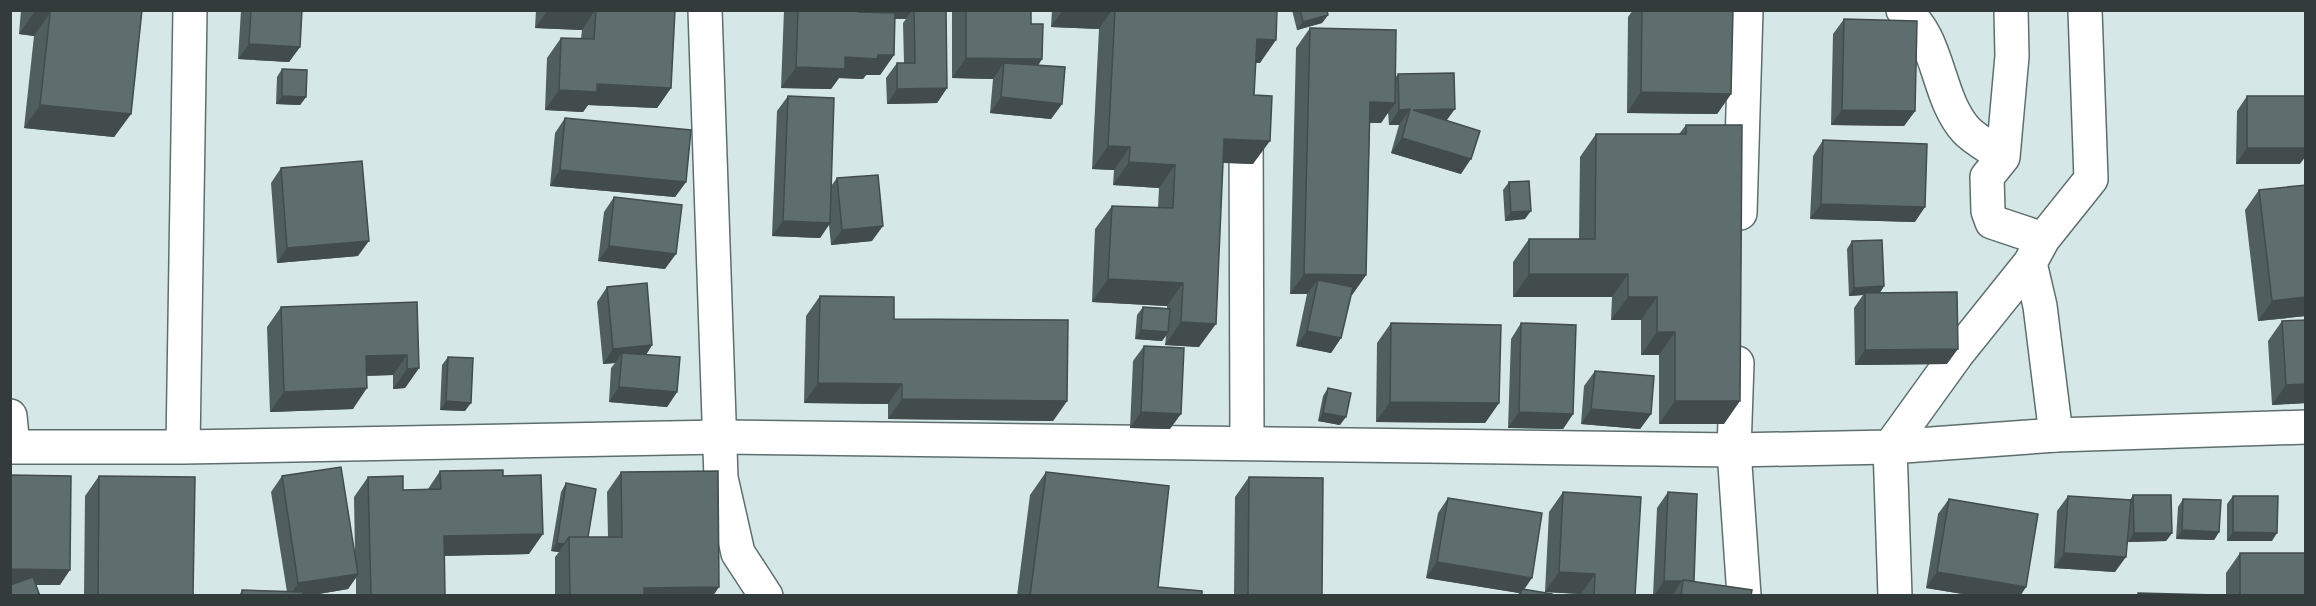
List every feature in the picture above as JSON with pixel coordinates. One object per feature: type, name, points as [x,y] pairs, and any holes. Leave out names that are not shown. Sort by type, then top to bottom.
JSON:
[{"type":"street","points":[[183,447],[190,10]]},
{"type":"street","points":[[705,10],[721,478],[738,553],[766,596]]},
{"type":"street","points":[[1740,248],[1746,10]]},
{"type":"street","points":[[1903,10],[1923,36],[1955,111],[1967,131],[2003,157]]},
{"type":"street","points":[[2011,10],[2012,56],[2003,157],[1987,177],[1988,211],[1992,222],[2036,251]]},
{"type":"street","points":[[1895,596],[1890,447],[1957,354],[2091,179],[2085,10]]},
{"type":"street","points":[[1246,94],[1247,442]]},
{"type":"street","points":[[2036,251],[2040,306],[2056,435]]},
{"type":"street","points":[[1737,331],[1734,450],[1743,596]]},
{"type":"street","points":[[11,436],[183,447],[721,437],[1734,450],[1890,447],[2056,435],[2306,427]]},
{"type":"building","points":[[35,10],[142,10],[131,114],[40,105],[50,13]]},
{"type":"building","points":[[251,10],[302,10],[300,47],[249,44]]},
{"type":"building","points":[[596,10],[675,10],[671,88],[597,84],[597,92],[559,90],[561,38],[594,39]]},
{"type":"building","points":[[798,10],[858,10],[858,12],[895,13],[894,55],[878,55],[877,59],[845,57],[845,69],[796,67]]},
{"type":"building","points":[[914,10],[946,10],[947,88],[897,89],[897,63],[915,63]]},
{"type":"building","points":[[966,10],[1031,10],[1031,24],[1043,24],[1042,59],[966,58]]},
{"type":"building","points":[[1115,10],[1277,10],[1276,40],[1257,39],[1254,95],[1272,96],[1270,141],[1224,139],[1216,324],[1181,322],[1183,283],[1108,279],[1112,206],[1173,208],[1175,165],[1129,162],[1130,147],[1108,146]]},
{"type":"building","points":[[1300,10],[1327,10],[1328,15],[1303,22]]},
{"type":"building","points":[[1642,10],[1733,10],[1731,94],[1641,92]]},
{"type":"building","points":[[1844,19],[1917,21],[1915,111],[1842,110]]},
{"type":"building","points":[[1310,28],[1396,30],[1395,103],[1370,102],[1366,275],[1304,274]]},
{"type":"building","points":[[1004,63],[1065,67],[1062,104],[1001,97]]},
{"type":"building","points":[[282,69],[307,70],[306,97],[282,96]]},
{"type":"building","points":[[1454,73],[1455,109],[1413,110],[1480,131],[1471,159],[1402,138],[1410,109],[1399,110],[1398,74]]},
{"type":"building","points":[[788,96],[834,98],[830,223],[783,221]]},
{"type":"building","points":[[2247,96],[2306,96],[2306,148],[2247,148]]},
{"type":"building","points":[[565,118],[691,130],[686,182],[560,170]]},
{"type":"building","points":[[1686,125],[1742,125],[1740,401],[1675,401],[1675,332],[1657,332],[1657,297],[1628,297],[1628,274],[1529,274],[1529,239],[1595,239],[1596,134],[1686,134]]},
{"type":"building","points":[[1823,140],[1927,144],[1925,207],[1821,204]]},
{"type":"building","points":[[362,161],[369,241],[287,248],[281,168]]},
{"type":"building","points":[[878,175],[883,226],[842,230],[837,178]]},
{"type":"building","points":[[1529,181],[1531,211],[1511,212],[1509,182]]},
{"type":"building","points":[[2306,185],[2306,297],[2272,301],[2259,190]]},
{"type":"building","points":[[614,197],[682,205],[676,254],[609,246]]},
{"type":"building","points":[[1882,240],[1884,286],[1854,288],[1852,241]]},
{"type":"building","points":[[1318,280],[1353,287],[1341,338],[1307,331]]},
{"type":"building","points":[[647,283],[652,345],[613,349],[607,287]]},
{"type":"building","points":[[1957,292],[1958,349],[1865,350],[1865,293]]},
{"type":"building","points":[[820,296],[894,297],[894,319],[1068,320],[1067,401],[902,399],[902,384],[818,383]]},
{"type":"building","points":[[417,302],[419,368],[407,369],[407,355],[366,356],[367,388],[284,392],[281,307]]},
{"type":"building","points":[[1143,307],[1170,309],[1168,332],[1141,330]]},
{"type":"building","points":[[2306,320],[2306,384],[2286,385],[2282,321]]},
{"type":"building","points":[[1391,323],[1501,325],[1499,403],[1390,402]]},
{"type":"building","points":[[1521,323],[1576,325],[1573,414],[1519,412]]},
{"type":"building","points":[[1144,346],[1184,348],[1181,414],[1141,412]]},
{"type":"building","points":[[622,353],[680,357],[677,392],[619,387]]},
{"type":"building","points":[[448,357],[473,358],[471,403],[446,401]]},
{"type":"building","points":[[1595,371],[1654,376],[1651,414],[1591,409]]},
{"type":"building","points":[[1328,388],[1351,393],[1346,417],[1323,413]]},
{"type":"building","points":[[341,467],[358,574],[298,583],[282,476]]},
{"type":"building","points":[[503,470],[503,476],[541,475],[543,534],[444,536],[445,595],[371,596],[368,477],[403,476],[403,490],[441,489],[440,471]]},
{"type":"building","points":[[718,471],[719,587],[644,588],[644,596],[570,596],[569,537],[622,537],[621,472]]},
{"type":"building","points":[[1046,472],[1169,486],[1158,587],[1202,591],[1202,596],[1030,596]]},
{"type":"building","points":[[10,475],[71,476],[70,570],[10,569]]},
{"type":"building","points":[[99,476],[195,477],[193,596],[98,596]]},
{"type":"building","points":[[1249,477],[1323,478],[1322,596],[1248,596]]},
{"type":"building","points":[[566,483],[596,489],[588,537],[569,537],[564,544],[557,543]]},
{"type":"building","points":[[1563,492],[1641,497],[1635,596],[1594,596],[1595,574],[1559,572]]},
{"type":"building","points":[[1668,492],[1697,494],[1694,581],[1664,581]]},
{"type":"building","points":[[2133,495],[2171,495],[2172,533],[2134,533]]},
{"type":"building","points":[[2068,496],[2131,500],[2126,557],[2064,553]]},
{"type":"building","points":[[2233,496],[2278,496],[2277,533],[2233,532]]},
{"type":"building","points":[[1448,498],[1542,513],[1532,578],[1437,562]]},
{"type":"building","points":[[1949,499],[2038,514],[2026,587],[1937,572]]},
{"type":"building","points":[[2183,499],[2221,500],[2219,532],[2182,530]]},
{"type":"building","points":[[2240,553],[2306,553],[2306,596],[2240,596]]},
{"type":"building","points":[[33,577],[40,596],[10,596],[10,585]]},
{"type":"building","points":[[1683,580],[1752,590],[1751,596],[1681,596]]},
{"type":"building","points":[[1522,589],[1552,594],[1552,596],[1520,596]]},
{"type":"building","points":[[242,590],[303,592],[303,596],[242,596]]},
{"type":"building","points":[[2138,593],[2216,595],[2138,596]]}]
